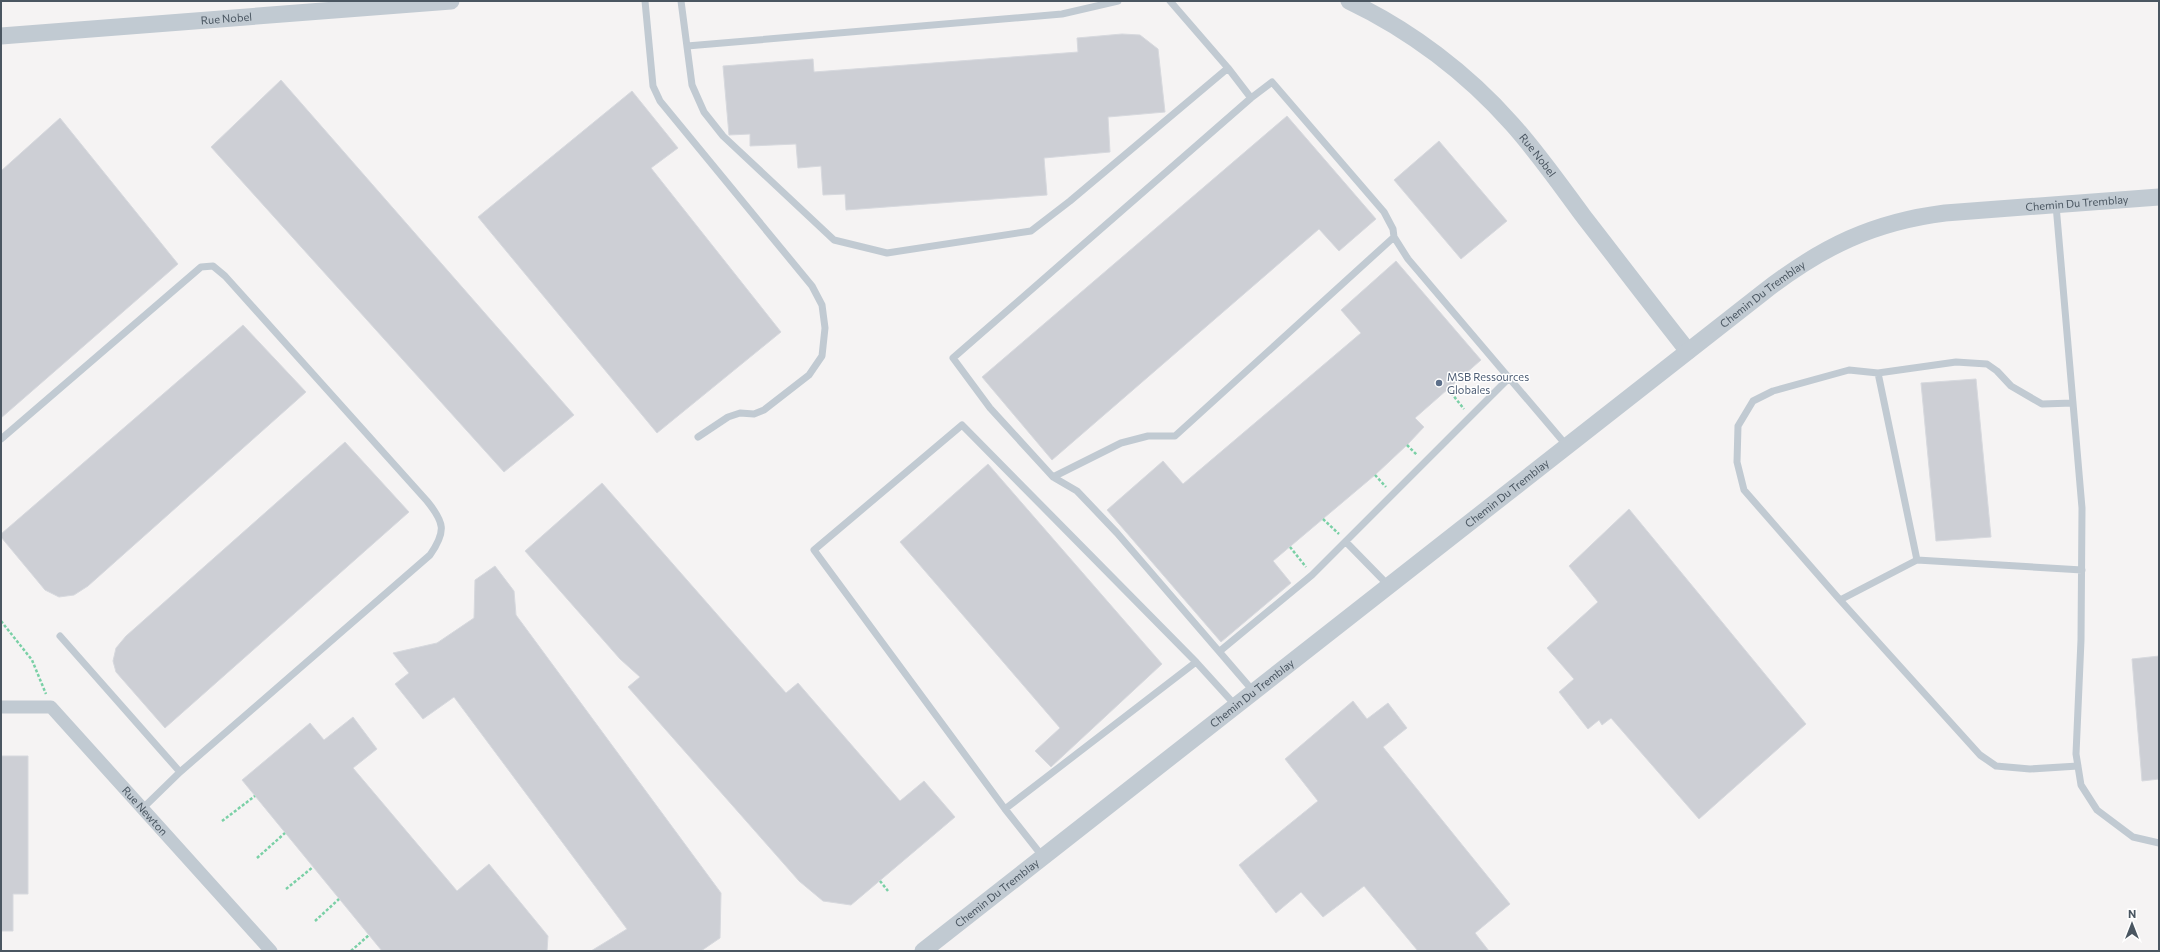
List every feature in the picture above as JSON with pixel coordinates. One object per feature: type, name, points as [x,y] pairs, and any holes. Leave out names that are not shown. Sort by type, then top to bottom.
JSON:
[{"type":"street","name":"Rue Nobel","points":[[1,36],[451,1]]},
{"type":"street","name":"Rue Nobel","points":[[1349,1],[1398,28],[1439,56],[1465,76],[1501,111],[1536,152],[1688,351]]},
{"type":"street","name":"Chemin Du Tremblay","points":[[923,951],[1688,351],[1796,267],[1822,251],[1853,237],[1914,218],[2159,197]]},
{"type":"street","points":[[1,707],[51,707]]},
{"type":"street","name":"Rue Newton","points":[[51,707],[271,951]]},
{"type":"lane","points":[[645,1],[653,86],[660,101],[812,286],[822,305],[825,328],[822,356],[809,375],[764,410],[754,414],[740,413],[728,417],[698,437]]},
{"type":"lane","points":[[681,1],[692,85],[704,112],[723,136],[834,240],[887,253],[1031,231],[1070,202],[1228,68]]},
{"type":"lane","points":[[687,46],[1062,14],[1118,1]]},
{"type":"lane","points":[[1170,1],[1228,68],[1251,98]]},
{"type":"lane","points":[[1254,692],[1097,512],[1077,491],[1053,477],[990,408],[953,358],[1251,98],[1272,82],[1384,212],[1393,229],[1394,237],[1408,259],[1510,377],[1567,446]]},
{"type":"lane","points":[[2056,205],[2082,508],[2081,640],[2076,754],[2081,785],[2097,810],[2133,837],[2159,843]]},
{"type":"lane","points":[[1053,477],[1121,443],[1148,436],[1175,436],[1394,237]]},
{"type":"lane","points":[[1,439],[201,267],[213,266],[225,276],[442,521],[442,534],[439,543],[430,555],[180,772],[142,809]]},
{"type":"lane","points":[[2073,403],[2042,404],[2011,386],[1997,371],[1987,364],[1956,362],[1878,373],[1849,370],[1773,391],[1753,401],[1738,426],[1737,462],[1744,490],[1840,600],[1980,755],[1996,766],[2030,769],[2078,766]]},
{"type":"lane","points":[[1878,373],[1917,560]]},
{"type":"lane","points":[[1220,652],[1312,575],[1510,377]]},
{"type":"lane","points":[[1043,857],[1005,809],[814,550],[962,425],[1196,662],[1236,706]]},
{"type":"lane","points":[[1346,542],[1389,586]]},
{"type":"lane","points":[[1840,600],[1917,560],[2082,570]]},
{"type":"lane","points":[[60,636],[180,772]]},
{"type":"lane","points":[[1005,809],[1196,662]]},
{"type":"path","points":[[1448,389],[1455,398]]},
{"type":"path","points":[[1375,475],[1378,479]]},
{"type":"path","points":[[1323,519],[1331,526]]},
{"type":"path","points":[[1290,547],[1299,558]]},
{"type":"path","points":[[1,621],[32,660],[51,707]]},
{"type":"path","points":[[222,821],[255,796]]},
{"type":"path","points":[[256,858],[285,833]]},
{"type":"path","points":[[286,889],[313,867]]},
{"type":"path","points":[[880,881],[888,891]]},
{"type":"path","points":[[315,921],[339,899]]},
{"type":"path","points":[[351,951],[369,935]]},
{"type":"building","points":[[1122,34],[1140,35],[1158,49],[1165,112],[1108,117],[1110,152],[1044,158],[1047,195],[846,210],[845,194],[823,195],[821,166],[798,168],[796,144],[750,146],[750,134],[729,135],[723,66],[813,59],[814,72],[1078,52],[1077,38]]},
{"type":"building","points":[[281,80],[574,415],[504,472],[211,147]]},
{"type":"building","points":[[632,91],[678,148],[651,168],[781,332],[657,433],[478,217]]},
{"type":"building","points":[[1287,116],[1376,219],[1339,251],[1319,229],[1052,460],[982,377]]},
{"type":"building","points":[[60,118],[178,264],[1,418],[1,171]]},
{"type":"building","points":[[1439,141],[1507,221],[1461,259],[1394,180]]},
{"type":"building","points":[[1396,261],[1481,360],[1415,418],[1424,427],[1407,445],[1375,475],[1273,561],[1291,583],[1221,642],[1107,510],[1163,461],[1183,484],[1361,333],[1341,310]]},
{"type":"building","points":[[243,325],[306,392],[88,586],[74,595],[59,597],[45,590],[1,537],[1,534]]},
{"type":"building","points":[[1976,379],[1991,537],[1936,541],[1921,383]]},
{"type":"building","points":[[345,442],[409,512],[165,728],[116,672],[113,661],[116,648],[126,636]]},
{"type":"building","points":[[988,464],[1162,664],[1051,767],[1035,751],[1060,728],[900,542]]},
{"type":"building","points":[[602,483],[786,693],[798,683],[900,801],[924,781],[955,817],[851,905],[823,901],[799,881],[628,687],[640,677],[620,659],[525,551]]},
{"type":"building","points":[[1629,509],[1806,724],[1699,819],[1611,718],[1602,725],[1599,720],[1588,729],[1559,692],[1574,679],[1547,648],[1598,602],[1569,566]]},
{"type":"building","points":[[495,566],[514,591],[516,615],[721,893],[720,938],[701,951],[591,951],[627,929],[454,697],[423,719],[395,684],[409,673],[393,653],[437,643],[474,618],[475,580]]},
{"type":"building","points":[[2159,656],[2159,779],[2142,781],[2132,659]]},
{"type":"building","points":[[1353,701],[1367,719],[1388,703],[1407,728],[1383,747],[1510,904],[1475,933],[1489,951],[1418,951],[1364,886],[1323,917],[1301,892],[1276,913],[1239,865],[1318,801],[1285,759]]},
{"type":"building","points":[[353,717],[377,749],[353,768],[457,891],[489,864],[548,936],[547,951],[382,951],[242,780],[310,723],[324,740]]},
{"type":"building","points":[[1,756],[28,756],[28,894],[13,894],[13,931],[1,931]]},
{"type":"place","name":"MSB Ressources Globales","points":[[1439,383]]}]
